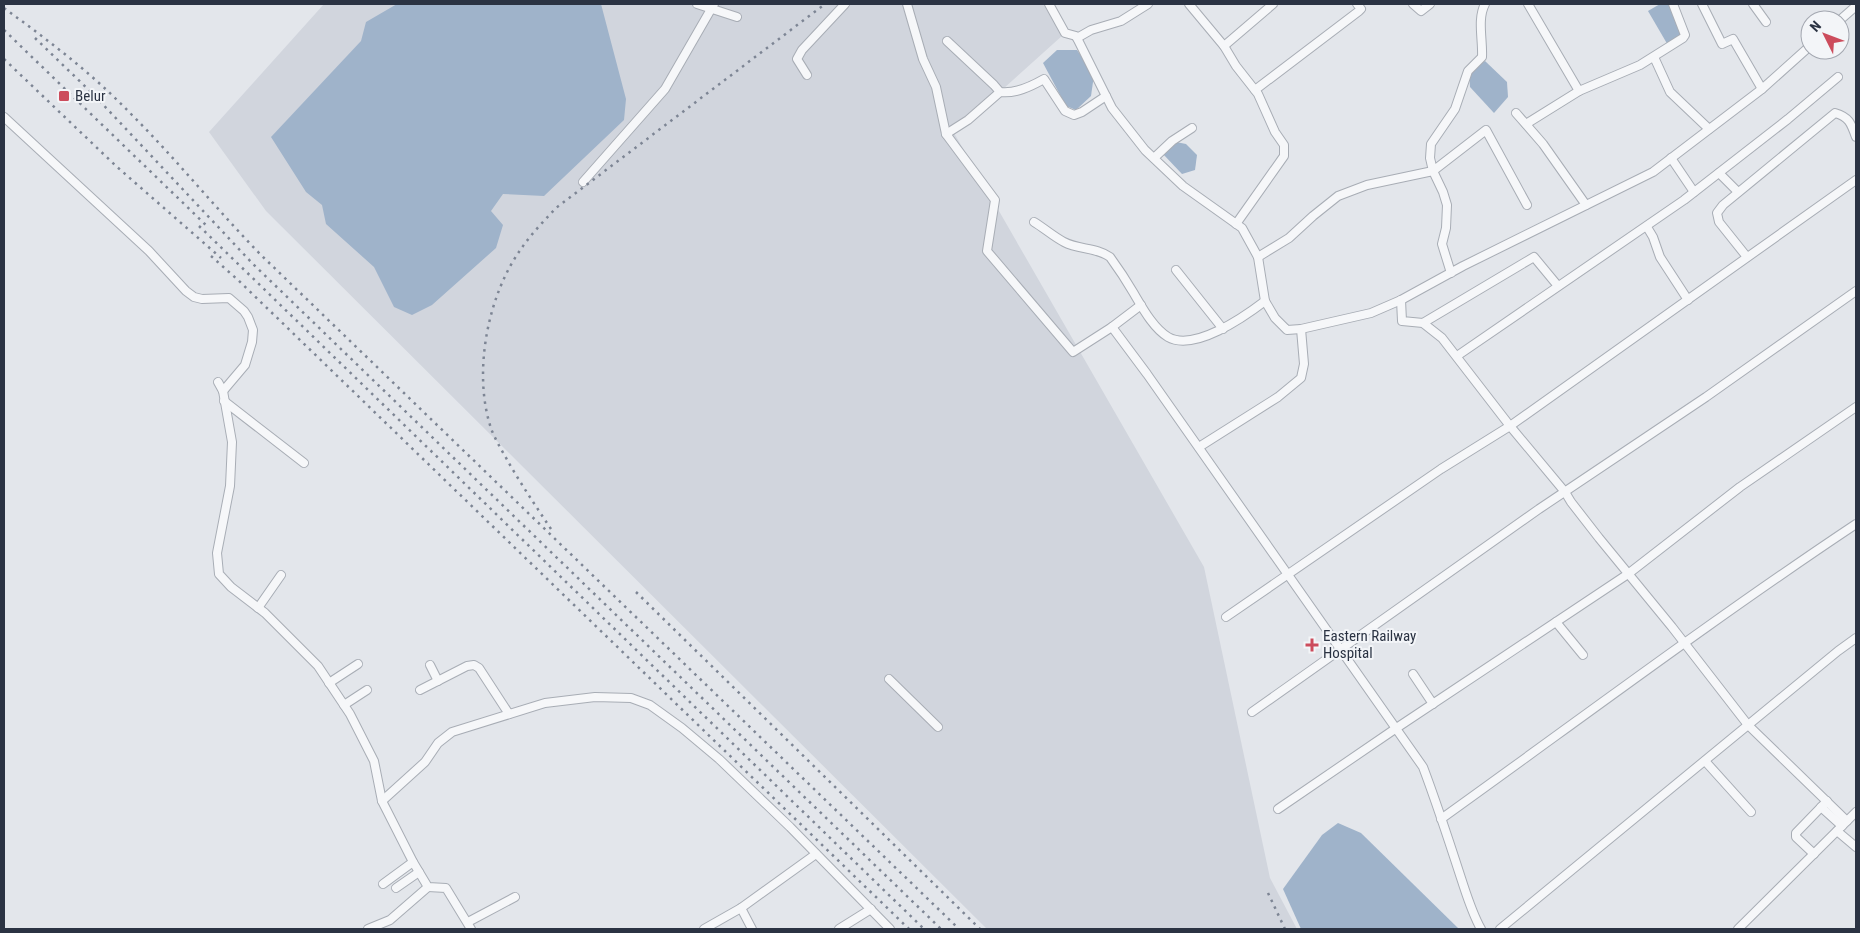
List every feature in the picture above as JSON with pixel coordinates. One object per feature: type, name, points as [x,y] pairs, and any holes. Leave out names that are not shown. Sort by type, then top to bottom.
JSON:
[{"type":"street","points":[[697,4],[713,6],[737,17]]},
{"type":"street","points":[[808,75],[797,59],[802,50],[845,4]]},
{"type":"street","points":[[907,4],[923,59],[936,87],[946,134],[995,200],[986,251],[1073,352],[1141,306]]},
{"type":"street","points":[[1050,4],[1066,33],[1076,36],[1112,108],[1144,150],[1184,186],[1242,228],[1258,257],[1265,302],[1275,318],[1287,330],[1301,329],[1371,313],[1401,300],[1450,273],[1645,176],[1762,88],[1800,55]]},
{"type":"street","points":[[1077,38],[1090,30],[1121,21],[1148,4]]},
{"type":"street","points":[[1189,4],[1224,46],[1236,66],[1255,90],[1275,132],[1284,145],[1284,156],[1236,224]]},
{"type":"street","points":[[1224,46],[1273,4]]},
{"type":"street","points":[[1255,90],[1360,11],[1360,7],[1357,4]]},
{"type":"street","points":[[1413,4],[1421,11],[1430,4]]},
{"type":"street","points":[[1450,273],[1442,244],[1446,228],[1447,205],[1444,192],[1432,171],[1430,158],[1431,144],[1455,109],[1468,71],[1482,57],[1481,28],[1485,4]]},
{"type":"street","points":[[1528,4],[1579,91]]},
{"type":"street","points":[[1526,124],[1579,91],[1640,65],[1685,36],[1673,4]]},
{"type":"street","points":[[1702,4],[1722,44],[1733,39],[1762,88]]},
{"type":"street","points":[[1753,4],[1766,22]]},
{"type":"street","points":[[583,182],[665,89],[713,6]]},
{"type":"street","points":[[947,41],[988,78],[1000,92],[1010,94],[1029,88],[1044,79],[1065,111],[1074,115],[1082,112],[1106,96]]},
{"type":"street","points":[[1654,57],[1670,92],[1708,129]]},
{"type":"street","points":[[1457,356],[1647,227],[1788,119],[1838,77]]},
{"type":"street","points":[[946,134],[968,120],[1000,92]]},
{"type":"street","points":[[1516,113],[1542,144],[1586,205]]},
{"type":"street","points":[[1747,257],[1719,222],[1717,213],[1738,192],[1834,113],[1845,116],[1851,122],[1856,137]]},
{"type":"street","points":[[4,117],[149,251],[186,291],[202,300],[229,298],[244,311],[252,330],[252,342],[245,365],[223,391]]},
{"type":"street","points":[[1154,158],[1172,141],[1192,128]]},
{"type":"street","points":[[1258,257],[1289,238],[1338,196],[1367,185],[1432,171],[1486,130],[1527,205]]},
{"type":"street","points":[[1671,158],[1694,192]]},
{"type":"street","points":[[1719,173],[1738,192]]},
{"type":"street","points":[[1226,617],[1441,469],[1510,426],[1856,180]]},
{"type":"street","points":[[1034,222],[1065,242],[1078,247],[1102,251],[1110,257],[1150,319],[1169,338],[1192,341],[1223,329],[1265,302]]},
{"type":"street","points":[[1647,227],[1653,237],[1660,257],[1688,300]]},
{"type":"street","points":[[1423,323],[1534,257],[1558,286]]},
{"type":"street","points":[[1176,270],[1223,329]]},
{"type":"street","points":[[1252,712],[1856,291]]},
{"type":"street","points":[[1401,300],[1402,321],[1423,323],[1442,338],[1510,426],[1566,492],[1577,510],[1748,725],[1824,804],[1856,847]]},
{"type":"street","points":[[1112,327],[1199,447],[1423,767],[1472,913],[1481,929]]},
{"type":"street","points":[[1199,447],[1278,397],[1301,378],[1304,364],[1301,329]]},
{"type":"street","points":[[218,382],[223,391],[232,442],[230,486],[217,553],[219,574],[231,587],[258,608],[318,666],[344,705],[374,761],[382,801],[428,887]]},
{"type":"street","points":[[224,401],[304,462]]},
{"type":"street","points":[[1278,809],[1395,728],[1628,574],[1740,487],[1856,407]]},
{"type":"street","points":[[1441,818],[1652,668],[1736,605],[1856,524]]},
{"type":"street","points":[[258,608],[281,575]]},
{"type":"street","points":[[1556,622],[1583,655]]},
{"type":"street","points":[[1500,929],[1856,638]]},
{"type":"street","points":[[329,683],[358,664]]},
{"type":"street","points":[[430,665],[438,681]]},
{"type":"street","points":[[420,690],[467,666],[474,666],[479,668],[509,714]]},
{"type":"street","points":[[1413,674],[1433,704]]},
{"type":"street","points":[[889,679],[938,727]]},
{"type":"street","points":[[344,705],[367,690]]},
{"type":"street","points":[[382,801],[425,762],[438,743],[452,732],[546,702],[596,696],[631,698],[650,705],[720,759],[890,929]]},
{"type":"street","points":[[1705,761],[1751,812]]},
{"type":"street","points":[[1814,854],[1796,837],[1796,833],[1824,804]]},
{"type":"street","points":[[1738,929],[1856,812]]},
{"type":"street","points":[[704,929],[741,908],[816,854]]},
{"type":"street","points":[[383,884],[413,862]]},
{"type":"street","points":[[396,888],[419,872]]},
{"type":"street","points":[[368,929],[390,920],[428,887],[446,888],[470,926],[515,897]]},
{"type":"street","points":[[741,908],[752,929]]},
{"type":"street","points":[[839,929],[872,909]]},
{"type":"shaded area","points":[[324,4],[1043,4],[1063,35],[954,133],[1204,567],[1270,878],[1297,929],[987,929],[266,211],[209,132]]},
{"type":"water","points":[[397,4],[601,4],[626,99],[624,120],[544,196],[503,194],[491,211],[503,225],[496,248],[432,305],[412,315],[394,307],[374,267],[326,224],[322,205],[306,192],[271,137],[361,41],[366,22]]},
{"type":"water","points":[[1660,4],[1668,4],[1682,27],[1682,36],[1669,47],[1648,11]]},
{"type":"water","points":[[1057,50],[1077,50],[1094,75],[1091,96],[1076,110],[1066,106],[1043,63]]},
{"type":"water","points":[[1485,61],[1507,82],[1508,97],[1494,113],[1470,87],[1469,71]]},
{"type":"water","points":[[1176,142],[1186,144],[1197,155],[1195,170],[1182,174],[1163,154]]},
{"type":"water","points":[[1338,823],[1361,833],[1459,929],[1301,929],[1283,889],[1322,835]]},
{"type":"railway","points":[[551,529],[498,444],[486,409],[483,386],[486,337],[499,290],[509,268],[529,238],[556,208],[825,4]]},
{"type":"railway","points":[[4,8],[70,59],[117,100],[149,132],[261,255],[959,929]]},
{"type":"railway","points":[[4,30],[209,228]]},
{"type":"railway","points":[[35,38],[95,96],[253,264],[941,929]]},
{"type":"railway","points":[[4,59],[116,166],[221,258]]},
{"type":"railway","points":[[199,226],[924,929]]},
{"type":"railway","points":[[211,256],[909,929]]},
{"type":"railway","points":[[636,592],[980,929]]},
{"type":"railway","points":[[1268,893],[1285,929]]},
{"type":"place","name":"Belur","points":[[64,96]]},
{"type":"place","name":"Eastern Railway Hospital","points":[[1312,645]]}]
